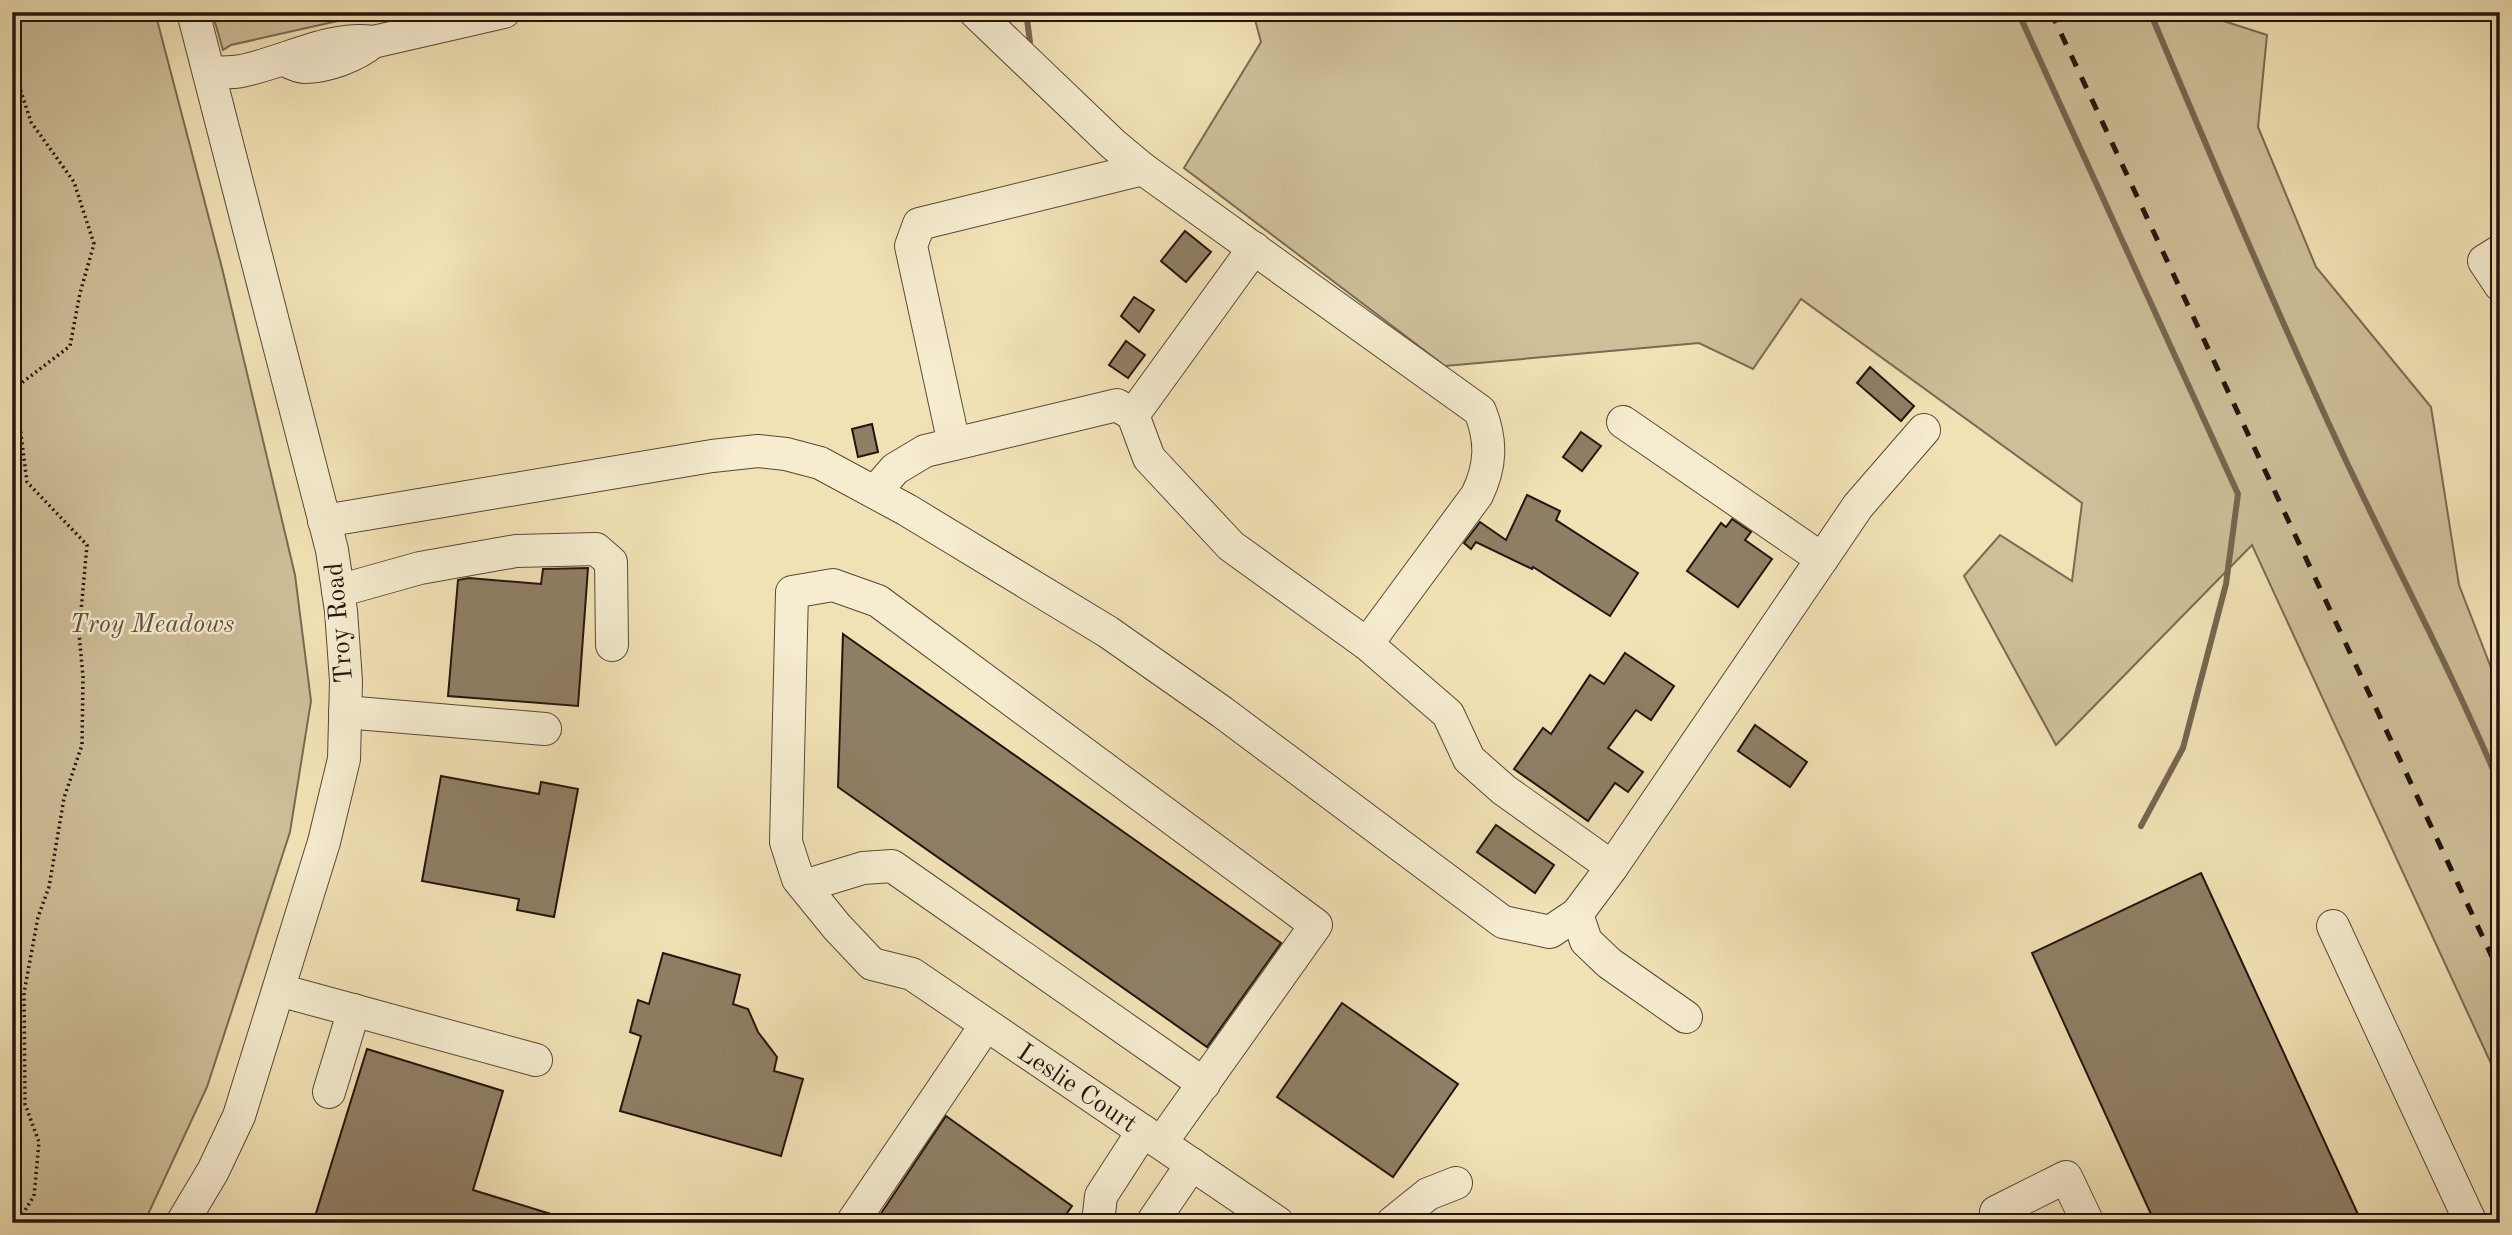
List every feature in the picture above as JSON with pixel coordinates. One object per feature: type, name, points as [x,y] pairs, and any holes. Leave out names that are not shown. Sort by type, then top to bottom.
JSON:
[{"type":"street","name":"Troy Road","points":[[182,1223],[214,1171],[239,1116],[324,842],[344,759],[346,681],[338,591],[331,550],[193,12]]},
{"type":"street","points":[[209,73],[240,71],[283,59],[303,67],[345,59],[361,52],[373,42],[503,12]]},
{"type":"street","points":[[975,12],[1113,144],[1143,169],[1480,411],[1487,429],[1489,458],[1488,471],[1477,495],[1367,644]]},
{"type":"street","points":[[954,444],[911,246],[919,224],[1143,169]]},
{"type":"street","points":[[1133,415],[1254,248]]},
{"type":"street","points":[[2500,251],[2484,261],[2500,285]]},
{"type":"street","points":[[875,492],[895,469],[925,451],[1117,405],[1133,415],[1149,458],[1231,546],[1367,644],[1448,713],[1469,759],[1504,790],[1612,867]]},
{"type":"street","points":[[1623,422],[1822,559]]},
{"type":"street","points":[[324,521],[712,456],[758,452],[786,454],[820,463],[875,492],[1108,632],[1222,712],[1503,922],[1550,932],[1577,914],[1612,867],[1858,506],[1924,430]]},
{"type":"street","points":[[338,591],[420,568],[516,551],[596,549],[611,562],[612,645]]},
{"type":"street","points":[[1098,1223],[1101,1196],[1203,1084],[1317,925],[878,601],[833,584],[792,592],[786,842],[798,878],[804,886],[863,867],[892,866],[1203,1084]]},
{"type":"street","points":[[345,712],[545,729]]},
{"type":"street","name":"Leslie Court","points":[[804,886],[872,964],[912,974],[1278,1223]]},
{"type":"street","points":[[1577,914],[1586,941],[1609,963],[1686,1017]]},
{"type":"street","points":[[2333,926],[2471,1223]]},
{"type":"street","points":[[279,990],[536,1060]]},
{"type":"street","points":[[329,1092],[354,1010]]},
{"type":"street","points":[[852,1223],[986,1025]]},
{"type":"street","points":[[1152,1223],[1192,1164]]},
{"type":"street","points":[[2001,1223],[1996,1212],[2066,1177],[2088,1223]]},
{"type":"street","points":[[1392,1223],[1428,1194],[1456,1183]]},
{"type":"path","points":[[12,64],[31,122],[74,182],[94,244],[80,293],[70,346],[15,388],[27,482],[87,545],[79,632],[83,677],[82,745],[64,798],[48,887],[38,917],[24,993],[25,1104],[39,1142],[34,1196],[17,1223]]},
{"type":"green space","name":"Troy Meadows","points":[[12,12],[155,12],[222,268],[295,575],[311,701],[290,832],[207,1087],[144,1223],[12,1223]]},
{"type":"green space","points":[[212,12],[378,12],[231,45],[223,50]]},
{"type":"green space","points":[[1253,12],[2196,12],[2267,35],[2258,127],[2316,267],[2431,407],[2459,585],[2500,691],[2500,1083],[2252,545],[2056,745],[1964,576],[2000,535],[2072,581],[2082,503],[1801,299],[1753,369],[1699,343],[1445,366],[1184,168],[1261,42]]},
{"type":"building","points":[[1185,231],[1211,252],[1186,282],[1161,261]]},
{"type":"building","points":[[1134,297],[1154,310],[1139,332],[1121,316]]},
{"type":"building","points":[[1126,341],[1145,355],[1128,378],[1109,365]]},
{"type":"building","points":[[1870,367],[1914,406],[1901,421],[1857,383]]},
{"type":"building","points":[[872,424],[878,452],[858,457],[852,429]]},
{"type":"building","points":[[1581,432],[1601,446],[1582,471],[1563,457]]},
{"type":"building","points":[[1527,495],[1560,511],[1556,520],[1638,573],[1610,616],[1533,567],[1532,569],[1476,542],[1471,549],[1464,543],[1480,522],[1506,540]]},
{"type":"building","points":[[1732,519],[1751,532],[1745,540],[1772,559],[1738,607],[1687,571],[1721,523],[1726,527]]},
{"type":"building","points":[[588,568],[578,706],[448,696],[458,580],[469,578],[541,584],[543,569]]},
{"type":"building","points":[[843,634],[1281,943],[1207,1047],[838,787]]},
{"type":"building","points":[[1625,653],[1674,686],[1651,720],[1636,710],[1608,748],[1643,772],[1628,792],[1615,783],[1588,821],[1514,769],[1543,728],[1551,734],[1590,675],[1604,684]]},
{"type":"building","points":[[1755,725],[1807,762],[1790,787],[1738,751]]},
{"type":"building","points":[[441,776],[539,794],[541,782],[578,789],[554,917],[517,910],[519,899],[422,881]]},
{"type":"building","points":[[1496,825],[1554,865],[1535,893],[1477,852]]},
{"type":"building","points":[[2201,873],[2362,1223],[2155,1223],[2032,953]]},
{"type":"building","points":[[663,953],[740,975],[733,1004],[748,1009],[758,1032],[777,1057],[774,1071],[803,1079],[781,1156],[620,1111],[641,1036],[630,1032],[638,1000],[649,1004]]},
{"type":"building","points":[[1342,1003],[1458,1084],[1393,1177],[1277,1097]]},
{"type":"building","points":[[367,1049],[503,1091],[473,1190],[567,1219],[566,1223],[313,1223]]},
{"type":"building","points":[[946,1116],[1072,1206],[1060,1223],[898,1223],[880,1215]]},
{"type":"waterway","points":[[1026,12],[1030,42]]},
{"type":"waterway","points":[[2018,12],[2238,494],[2226,584],[2183,748],[2141,826]]},
{"type":"waterway","points":[[2150,12],[2316,396],[2500,786]]},
{"type":"railway","points":[[2051,12],[2500,974]]}]
